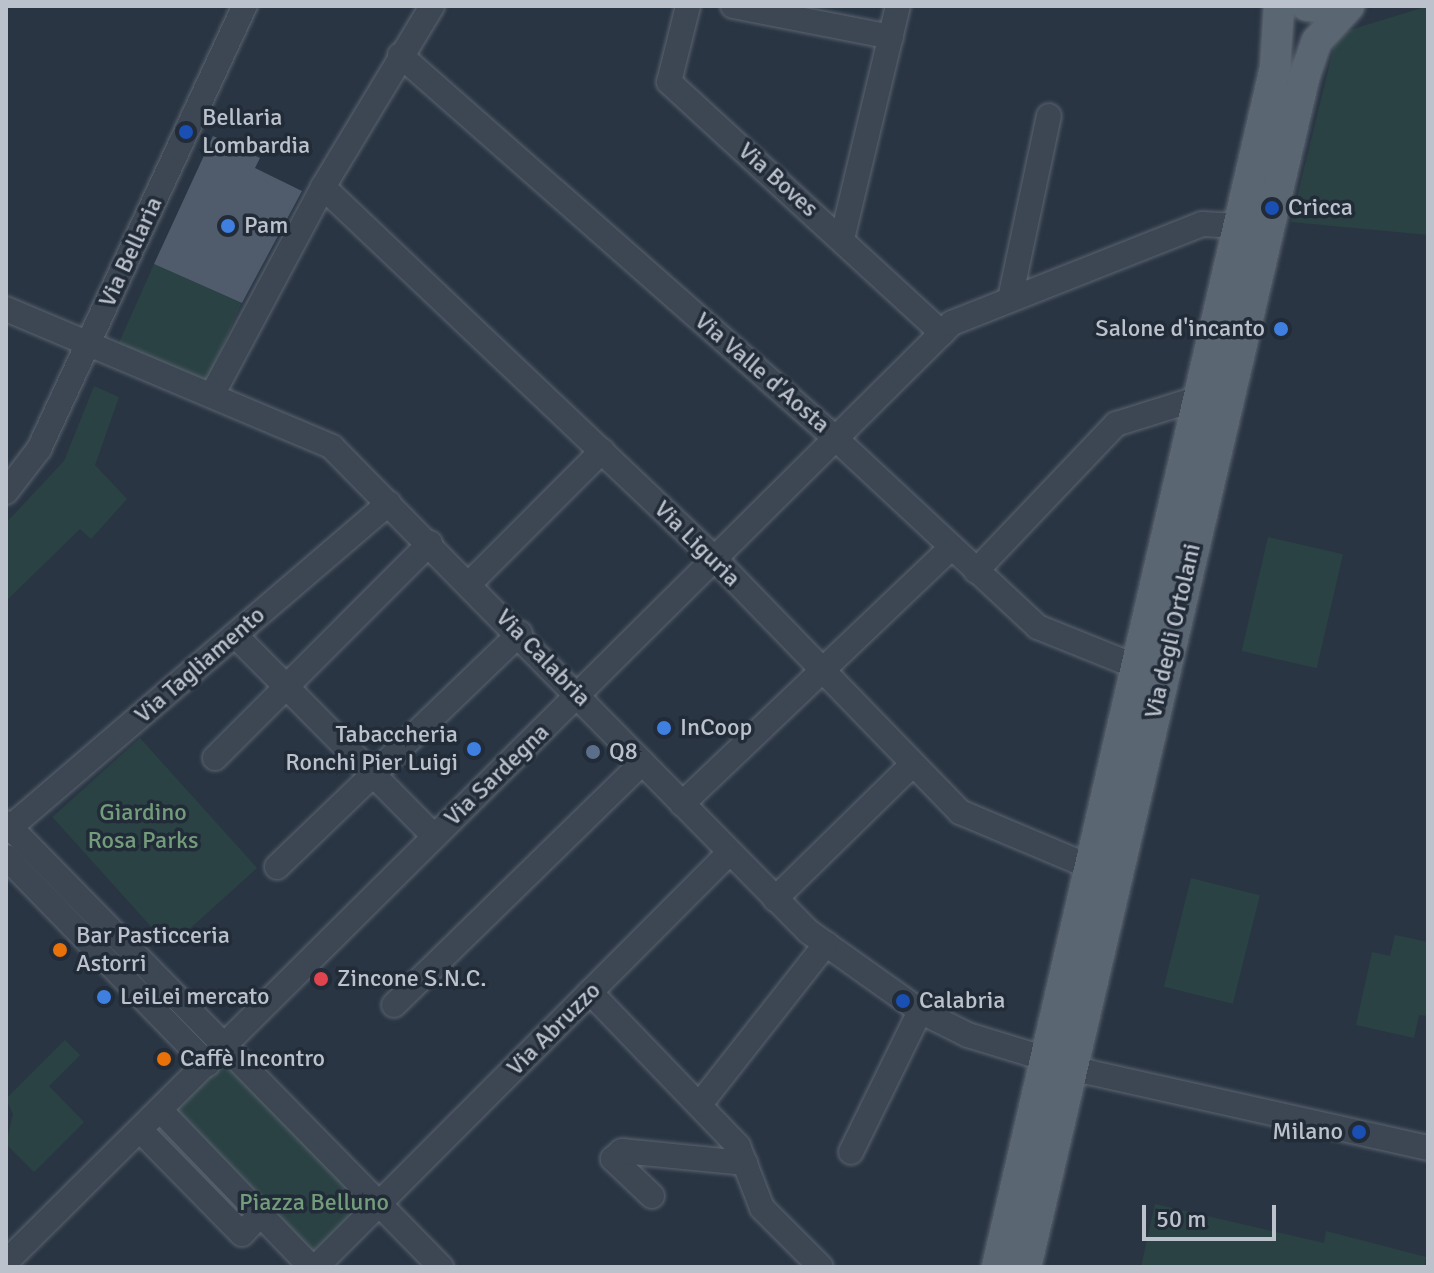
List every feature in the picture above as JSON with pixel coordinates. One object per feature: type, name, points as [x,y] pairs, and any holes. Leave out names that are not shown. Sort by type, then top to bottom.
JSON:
[{"type":"main road","name":"Via degli Ortolani","points":[[997,1267],[1281,42],[1279,6]]},
{"type":"main road","points":[[1307,6],[1348,6]]},
{"type":"main road","name":"Via degli Ortolani","points":[[1026,1267],[1305,75],[1317,41],[1348,6]]},
{"type":"street","name":"Via Bellaria","points":[[6,492],[39,449],[245,6]]},
{"type":"street","points":[[212,395],[323,187],[432,6]]},
{"type":"street","name":"Via Boves","points":[[688,6],[669,82],[942,333]]},
{"type":"street","points":[[733,6],[891,37]]},
{"type":"street","points":[[842,239],[898,6]]},
{"type":"street","name":"Via Valle d'Aosta","points":[[400,55],[835,438],[1038,627],[1137,667]]},
{"type":"street","points":[[1010,299],[1049,116]]},
{"type":"street","name":"Via Liguria","points":[[323,187],[714,558],[911,766],[960,812],[1090,867]]},
{"type":"street","name":"Via Sardegna","points":[[9,1252],[141,1131],[942,333],[1010,299],[1202,224],[1239,226]]},
{"type":"street","name":"Via Calabria","points":[[6,309],[332,447],[520,633],[728,854],[826,944],[920,1011],[1046,1058],[1428,1148]]},
{"type":"street","points":[[976,571],[1116,424],[1199,398]]},
{"type":"street","points":[[470,583],[602,451]]},
{"type":"street","name":"Via Tagliamento","points":[[7,827],[389,503]]},
{"type":"street","points":[[215,758],[430,543]]},
{"type":"street","points":[[682,804],[823,674],[951,548]]},
{"type":"street","points":[[277,867],[520,633]]},
{"type":"street","points":[[235,635],[434,836]]},
{"type":"street","points":[[394,1005],[642,763]]},
{"type":"street","points":[[775,899],[911,766]]},
{"type":"street","points":[[7,827],[226,1045],[441,1267]]},
{"type":"street","name":"Via Abruzzo","points":[[381,1205],[728,854]]},
{"type":"street","points":[[6,857],[207,1064]]},
{"type":"street","points":[[700,1104],[826,944]]},
{"type":"street","points":[[590,992],[700,1104],[745,1163],[762,1208],[821,1267]]},
{"type":"street","points":[[851,1152],[920,1011]]},
{"type":"street","points":[[161,1111],[313,1267],[381,1205]]},
{"type":"street","points":[[141,1131],[242,1234],[260,1215]]},
{"type":"street","points":[[652,1196],[613,1159],[622,1151],[745,1163]]},
{"type":"green space","points":[[1428,6],[1428,235],[1291,222],[1337,34]]},
{"type":"green space","points":[[154,264],[242,303],[206,383],[118,344]]},
{"type":"green space","points":[[94,386],[119,397],[95,465],[127,499],[91,539],[80,529],[6,601],[6,523],[64,461]]},
{"type":"green space","points":[[1268,537],[1343,554],[1317,668],[1242,651]]},
{"type":"green space","name":"Giardino Rosa Parks","points":[[140,738],[257,868],[169,947],[52,817]]},
{"type":"green space","points":[[1191,878],[1260,895],[1233,1004],[1164,987]]},
{"type":"green space","points":[[1395,935],[1428,942],[1428,1016],[1419,1015],[1414,1038],[1356,1025],[1372,952],[1390,956]]},
{"type":"green space","points":[[65,1040],[80,1055],[49,1086],[84,1122],[34,1172],[6,1144],[13,1114],[6,1099]]},
{"type":"green space","name":"Piazza Belluno","points":[[226,1045],[381,1205],[317,1267],[311,1267],[159,1110]]},
{"type":"green space","points":[[1155,1204],[1324,1243],[1326,1231],[1426,1257],[1424,1267],[1141,1267]]},
{"type":"building","name":"Pam","points":[[213,136],[260,158],[255,168],[302,191],[242,303],[154,264]]},
{"type":"place","name":"Bellaria Lombardia","points":[[186,132]]},
{"type":"place","name":"Cricca","points":[[1272,208]]},
{"type":"place","name":"Pam","points":[[228,226]]},
{"type":"place","name":"Salone d'incanto","points":[[1281,329]]},
{"type":"place","name":"InCoop","points":[[664,728]]},
{"type":"place","name":"Tabaccheria Ronchi Pier Luigi","points":[[474,749]]},
{"type":"place","name":"Q8","points":[[593,752]]},
{"type":"place","name":"Bar Pasticceria Astorri","points":[[60,950]]},
{"type":"place","name":"Zincone S.N.C.","points":[[321,979]]},
{"type":"place","name":"LeiLei mercato","points":[[104,997]]},
{"type":"place","name":"Calabria","points":[[903,1001]]},
{"type":"place","name":"Caffè Incontro","points":[[164,1059]]},
{"type":"place","name":"Milano","points":[[1359,1132]]}]
